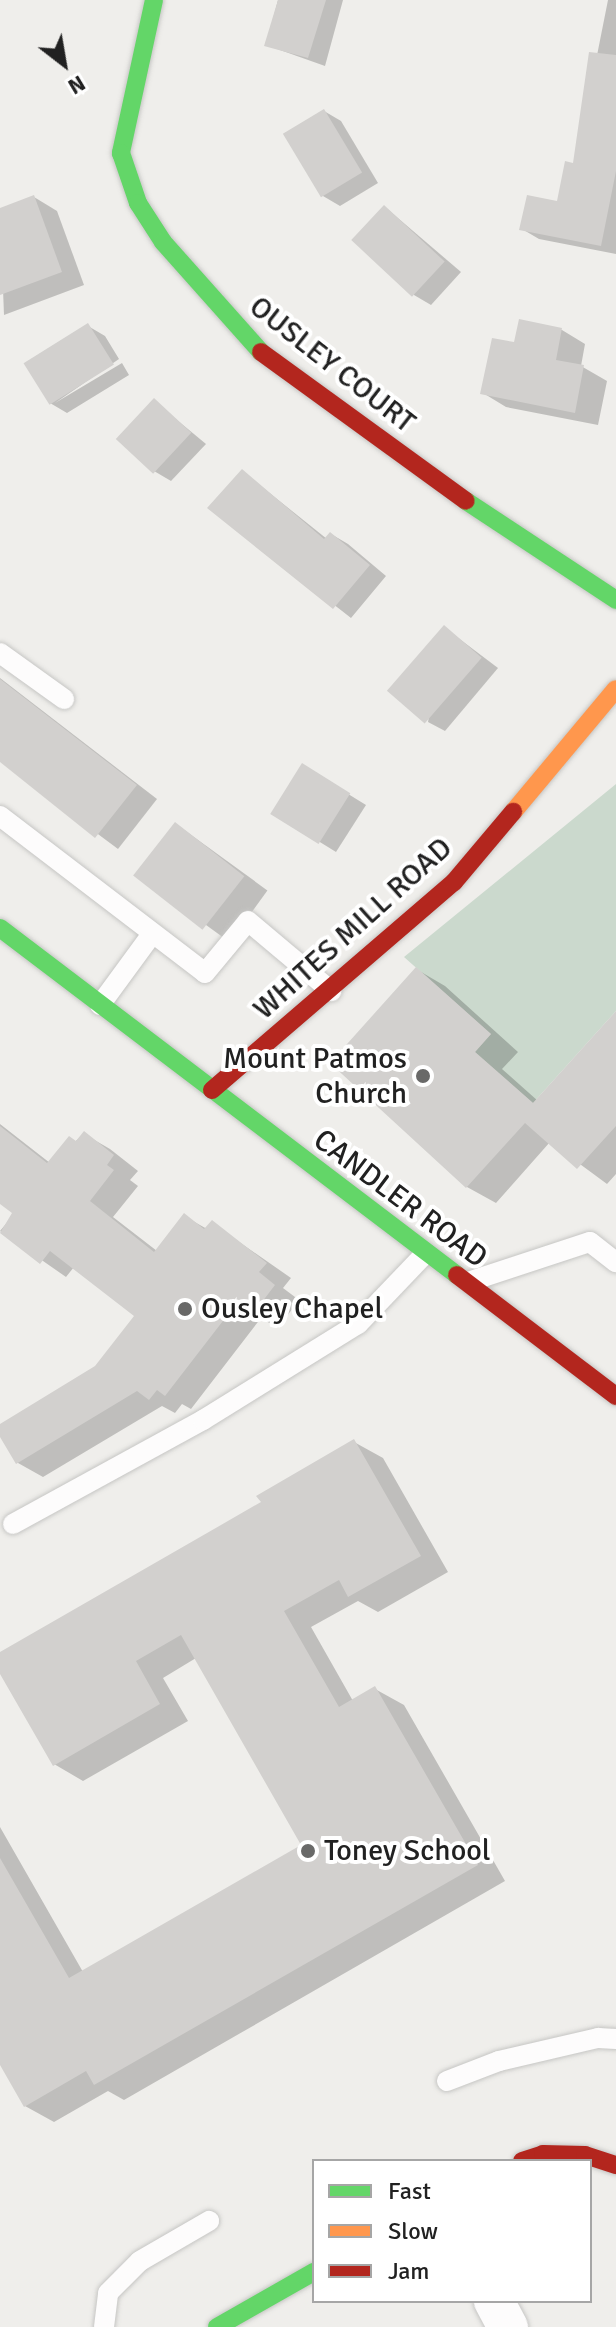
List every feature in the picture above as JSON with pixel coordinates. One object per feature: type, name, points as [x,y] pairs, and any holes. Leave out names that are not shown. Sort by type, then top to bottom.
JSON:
[{"type":"street","name":"OUSLEY COURT","points":[[154,0],[121,153],[138,203],[163,242],[209,300],[261,352],[439,483],[616,600]]},
{"type":"street","name":"WHITES MILL ROAD","points":[[212,1090],[331,991],[454,882],[616,689]]},
{"type":"street","name":"CANDLER ROAD","points":[[1,930],[464,1284],[616,1396]]},
{"type":"street","points":[[528,2159],[543,2154],[585,2155],[616,2165]]},
{"type":"street","points":[[217,2327],[312,2273]]},
{"type":"street","points":[[495,2303],[508,2327]]},
{"type":"lane","points":[[0,653],[64,699]]},
{"type":"lane","points":[[0,816],[205,973],[248,921],[331,991]]},
{"type":"lane","points":[[100,1005],[152,934]]},
{"type":"lane","points":[[464,1284],[590,1242],[616,1262]]},
{"type":"lane","points":[[13,1524],[203,1420],[358,1324],[425,1254]]},
{"type":"lane","points":[[447,2081],[499,2061],[616,2039]]},
{"type":"lane","points":[[104,2327],[108,2293],[140,2261],[209,2221]]},
{"type":"green space","points":[[616,784],[616,1011],[533,1103],[475,1052],[491,1034],[404,957]]},
{"type":"building","points":[[278,0],[326,0],[308,58],[264,46]]},
{"type":"building","points":[[589,52],[616,55],[616,171],[601,246],[519,230],[527,195],[557,201],[565,161],[573,163]]},
{"type":"building","points":[[324,109],[362,172],[321,197],[283,134]]},
{"type":"building","points":[[34,195],[62,272],[0,295],[0,208]]},
{"type":"building","points":[[384,205],[445,262],[412,297],[351,240]]},
{"type":"building","points":[[519,319],[562,328],[556,360],[584,365],[575,413],[480,394],[492,338],[514,342]]},
{"type":"building","points":[[88,323],[114,365],[50,405],[24,363]]},
{"type":"building","points":[[154,398],[191,433],[153,474],[116,439]]},
{"type":"building","points":[[242,469],[324,539],[330,532],[370,565],[333,609],[207,508]]},
{"type":"building","points":[[444,625],[482,658],[425,723],[387,691]]},
{"type":"building","points":[[0,679],[137,785],[95,838],[0,762]]},
{"type":"building","points":[[302,763],[350,793],[319,844],[270,814]]},
{"type":"building","points":[[175,822],[244,876],[202,930],[133,876]]},
{"type":"building","name":"Mount Patmos Church","points":[[416,967],[491,1034],[475,1052],[533,1103],[616,1011],[616,1126],[577,1169],[525,1123],[466,1188],[330,1063]]},
{"type":"building","points":[[0,1126],[47,1163],[69,1136],[76,1141],[84,1131],[114,1155],[107,1165],[114,1170],[90,1201],[154,1252],[184,1213],[204,1229],[212,1220],[267,1263],[259,1272],[275,1285],[252,1315],[236,1304],[165,1396],[157,1390],[149,1400],[137,1391],[16,1464],[0,1437],[0,1424],[95,1366],[134,1316],[50,1251],[40,1264],[0,1233],[12,1213],[0,1204]]},
{"type":"building","points":[[354,1439],[421,1556],[348,1597],[339,1580],[284,1611],[339,1707],[375,1686],[478,1865],[94,2085],[86,2071],[24,2107],[0,2065],[0,1858],[69,1978],[301,1845],[181,1635],[136,1661],[160,1704],[53,1766],[0,1674],[0,1652],[261,1502],[256,1496]]},
{"type":"traffic: fast","points":[[154,0],[121,153],[138,203],[163,242],[261,352]]},
{"type":"traffic: fast","points":[[466,501],[616,600]]},
{"type":"traffic: fast","points":[[0,928],[457,1275]]},
{"type":"traffic: fast","points":[[217,2327],[312,2273]]},
{"type":"traffic: slow","points":[[513,812],[616,689]]},
{"type":"traffic: jam","points":[[261,352],[466,501]]},
{"type":"traffic: jam","points":[[212,1090],[454,882],[513,812]]},
{"type":"traffic: jam","points":[[457,1275],[616,1396]]},
{"type":"traffic: jam","points":[[528,2159],[543,2154],[585,2155],[616,2165]]},
{"type":"place","name":"Mount Patmos Church","points":[[423,1076]]},
{"type":"place","name":"Ousley Chapel","points":[[185,1309]]},
{"type":"place","name":"Toney School","points":[[308,1851]]}]
